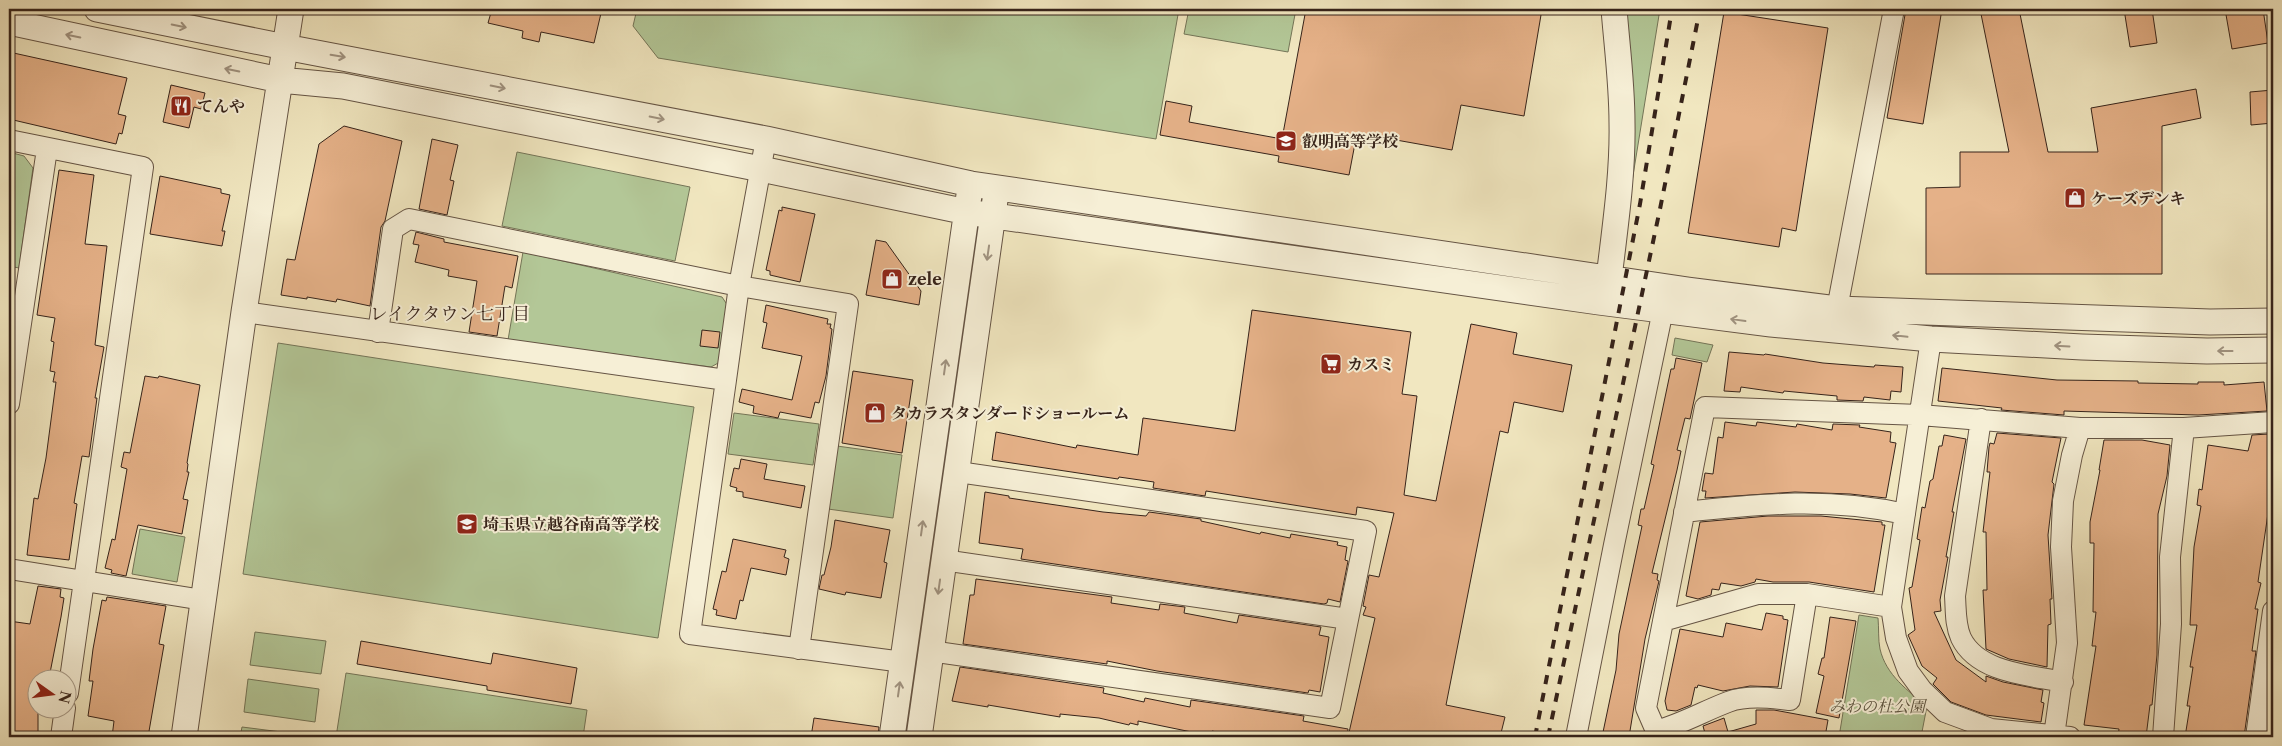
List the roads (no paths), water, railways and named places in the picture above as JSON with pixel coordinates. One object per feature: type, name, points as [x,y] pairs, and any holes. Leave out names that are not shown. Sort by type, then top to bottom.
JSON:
[{"type":"street","points":[[97,9],[766,139],[971,184],[1609,278],[1837,309],[2200,322],[2273,321]]},
{"type":"street","points":[[184,737],[244,312],[291,9]]},
{"type":"street","points":[[1609,278],[1618,210],[1622,126],[1622,82],[1614,9]]},
{"type":"street","points":[[1837,309],[1894,9]]},
{"type":"street","points":[[9,22],[280,80],[343,86],[993,216],[1770,324],[1931,339],[2207,351],[2273,350]]},
{"type":"street","points":[[766,139],[738,286],[690,634],[903,662]]},
{"type":"street","points":[[9,140],[143,167],[72,668]]},
{"type":"street","points":[[9,404],[47,149]]},
{"type":"street","points":[[892,737],[971,184]]},
{"type":"street","points":[[919,737],[942,560],[958,472],[997,187]]},
{"type":"street","points":[[378,332],[393,229],[409,218],[738,286],[848,304],[799,649]]},
{"type":"street","points":[[1576,737],[1663,310]]},
{"type":"street","points":[[244,312],[726,380]]},
{"type":"street","points":[[1931,339],[1891,607],[1896,638],[1908,671],[1922,690],[1945,712],[1991,729],[2062,736],[2063,682],[2067,643],[2061,547],[2063,501],[2072,455],[2080,428]]},
{"type":"street","points":[[1807,594],[1790,700],[1767,697],[1730,701],[1677,725],[1656,731],[1646,708],[1705,407],[1920,415],[2080,428],[2184,428],[2273,422]]},
{"type":"street","points":[[1981,419],[1955,596],[1956,618],[1962,638],[1988,665],[2063,682]]},
{"type":"street","points":[[2162,737],[2171,624],[2170,557],[2184,428]]},
{"type":"street","points":[[930,651],[1330,708],[1366,531],[958,472]]},
{"type":"street","points":[[1684,512],[1776,503],[1829,502],[1879,508],[1905,514]]},
{"type":"street","points":[[942,560],[1348,619]]},
{"type":"street","points":[[9,569],[203,600]]},
{"type":"street","points":[[1663,621],[1758,594],[1807,594],[1891,607]]},
{"type":"street","points":[[2256,737],[2273,611]]},
{"type":"street","points":[[61,737],[64,718]]},
{"type":"railway","points":[[1535,737],[1640,204],[1672,9]]},
{"type":"railway","points":[[1548,737],[1660,209],[1700,9]]},
{"type":"place","name":"てんや","points":[[181,106]]},
{"type":"place","name":"叡明高等学校","points":[[1286,141]]},
{"type":"place","name":"ケーズデンキ","points":[[2075,198]]},
{"type":"place","name":"zele","points":[[892,279]]},
{"type":"place","name":"カスミ","points":[[1331,364]]},
{"type":"place","name":"タカラスタンダードショールーム","points":[[875,413]]},
{"type":"place","name":"埼玉県立越谷南高等学校","points":[[467,524]]},
{"type":"district","name":"レイクタウン七丁目","points":[[450,314]]},
{"type":"park label","name":"みわの杜公園","points":[[1877,706]]}]
